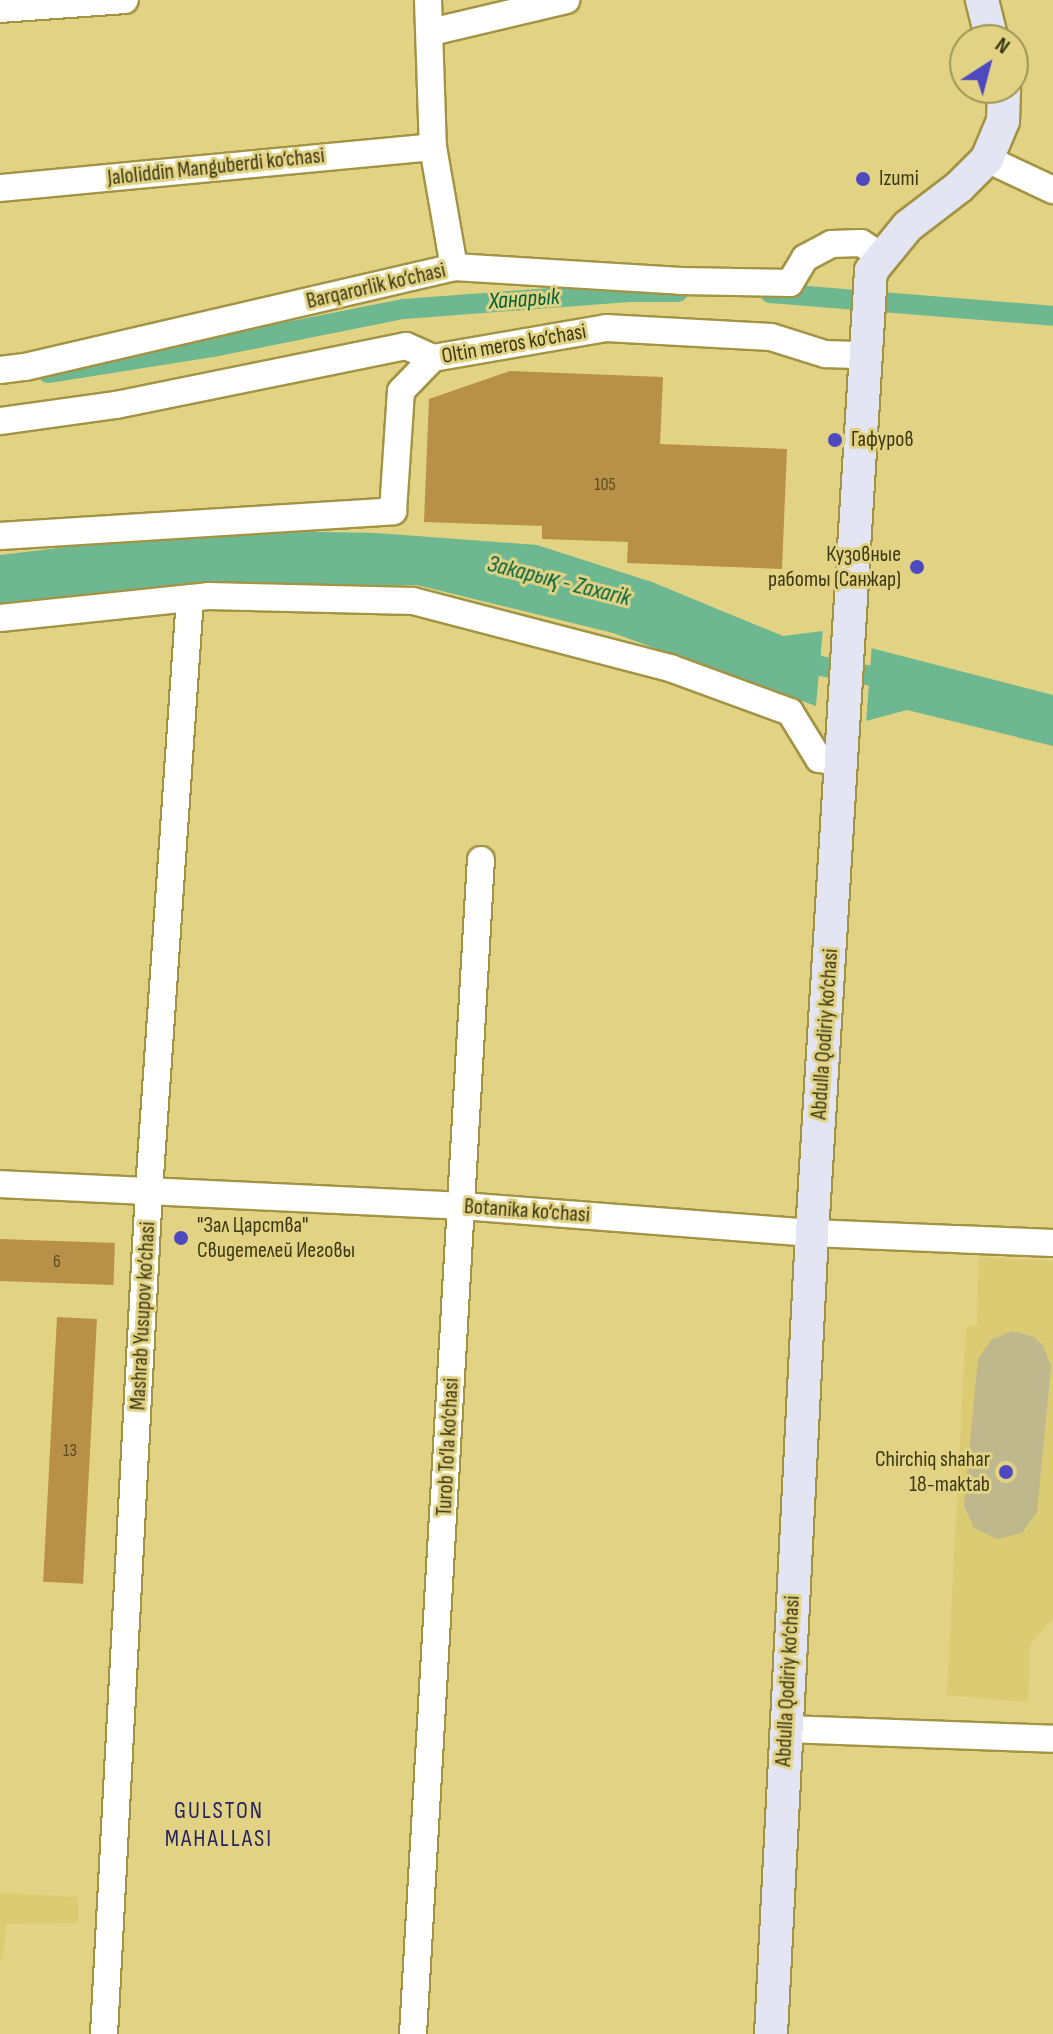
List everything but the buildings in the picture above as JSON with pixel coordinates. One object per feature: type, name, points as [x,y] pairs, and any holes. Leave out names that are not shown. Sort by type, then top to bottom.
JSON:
[{"type":"main road","points":[[982,0],[988,24]]},
{"type":"main road","points":[[876,264],[908,226],[959,187],[987,159],[1003,121],[1004,104]]},
{"type":"main road","name":"Abdulla Qodiriy ko‘chasi","points":[[771,2034],[812,1233],[844,750],[863,355],[876,264]]},
{"type":"street","points":[[0,9],[125,0]]},
{"type":"street","points":[[428,0],[433,147],[454,267]]},
{"type":"street","points":[[431,32],[566,0]]},
{"type":"street","name":"Jaloliddin Manguberdi ko‘chasi","points":[[0,188],[433,147]]},
{"type":"street","points":[[987,159],[1053,190]]},
{"type":"street","name":"Barqarorlik ko‘chasi","points":[[0,370],[25,367],[454,267],[681,281],[790,283],[805,258],[831,244],[861,243],[876,264]]},
{"type":"street","name":"Oltin meros ko‘chasi","points":[[0,536],[393,511],[401,391],[433,358],[606,328],[771,337],[825,354],[863,355]]},
{"type":"street","points":[[0,421],[116,405],[406,346],[433,358]]},
{"type":"street","points":[[0,618],[190,598],[397,601],[428,605],[670,668],[790,712],[819,759],[844,750]]},
{"type":"street","name":"Mashrab Yusupov ko‘chasi","points":[[104,2034],[149,1190],[190,598]]},
{"type":"street","name":"Turob To‘la ko‘chasi","points":[[413,2034],[481,860]]},
{"type":"street","name":"Botanika ko‘chasi","points":[[0,1184],[462,1206],[812,1233],[1053,1243]]},
{"type":"street","points":[[785,1729],[1053,1739]]},
{"type":"shaded area","name":"Chirchiq shahar 18-maktab","points":[[979,1257],[1053,1261],[1053,1618],[1030,1644],[1028,1702],[947,1695],[966,1326],[977,1326]]},
{"type":"shaded area","points":[[1012,1331],[1034,1337],[1043,1345],[1051,1367],[1037,1512],[1022,1533],[997,1539],[974,1528],[964,1505],[978,1359],[991,1340]]},
{"type":"shaded area","points":[[0,1893],[78,1897],[78,1923],[6,1924],[3,1959],[0,1959]]},
{"type":"water","points":[[209,530],[377,533],[537,545],[652,582],[783,636],[823,631],[816,706],[613,633],[417,585],[252,588],[0,609],[0,555]]},
{"type":"water","points":[[871,648],[1053,695],[1053,746],[907,710],[866,721]]},
{"type":"pier","points":[[823,627],[827,632],[816,710],[823,631]]},
{"type":"pier","points":[[872,644],[865,725],[862,721],[868,647]]},
{"type":"waterway","name":"Ханарык","points":[[48,373],[213,347],[404,309],[632,292],[678,292]]},
{"type":"waterway","name":"Ханарык","points":[[770,293],[1053,316]]},
{"type":"waterway","name":"Закарық - Zaxarik","points":[[795,661],[893,680]]},
{"type":"place","name":"Izumi","points":[[863,179]]},
{"type":"place","name":"Гафуров","points":[[835,440]]},
{"type":"place","name":"Кузовные работы (Санжар)","points":[[917,567]]},
{"type":"place","name":"\"Зал Царства\" Свидетелей Иеговы","points":[[181,1238]]},
{"type":"place","name":"Chirchiq shahar 18-maktab","points":[[1006,1472]]},
{"type":"district","name":"GULSTON MAHALLASI","points":[[219,1825]]}]
